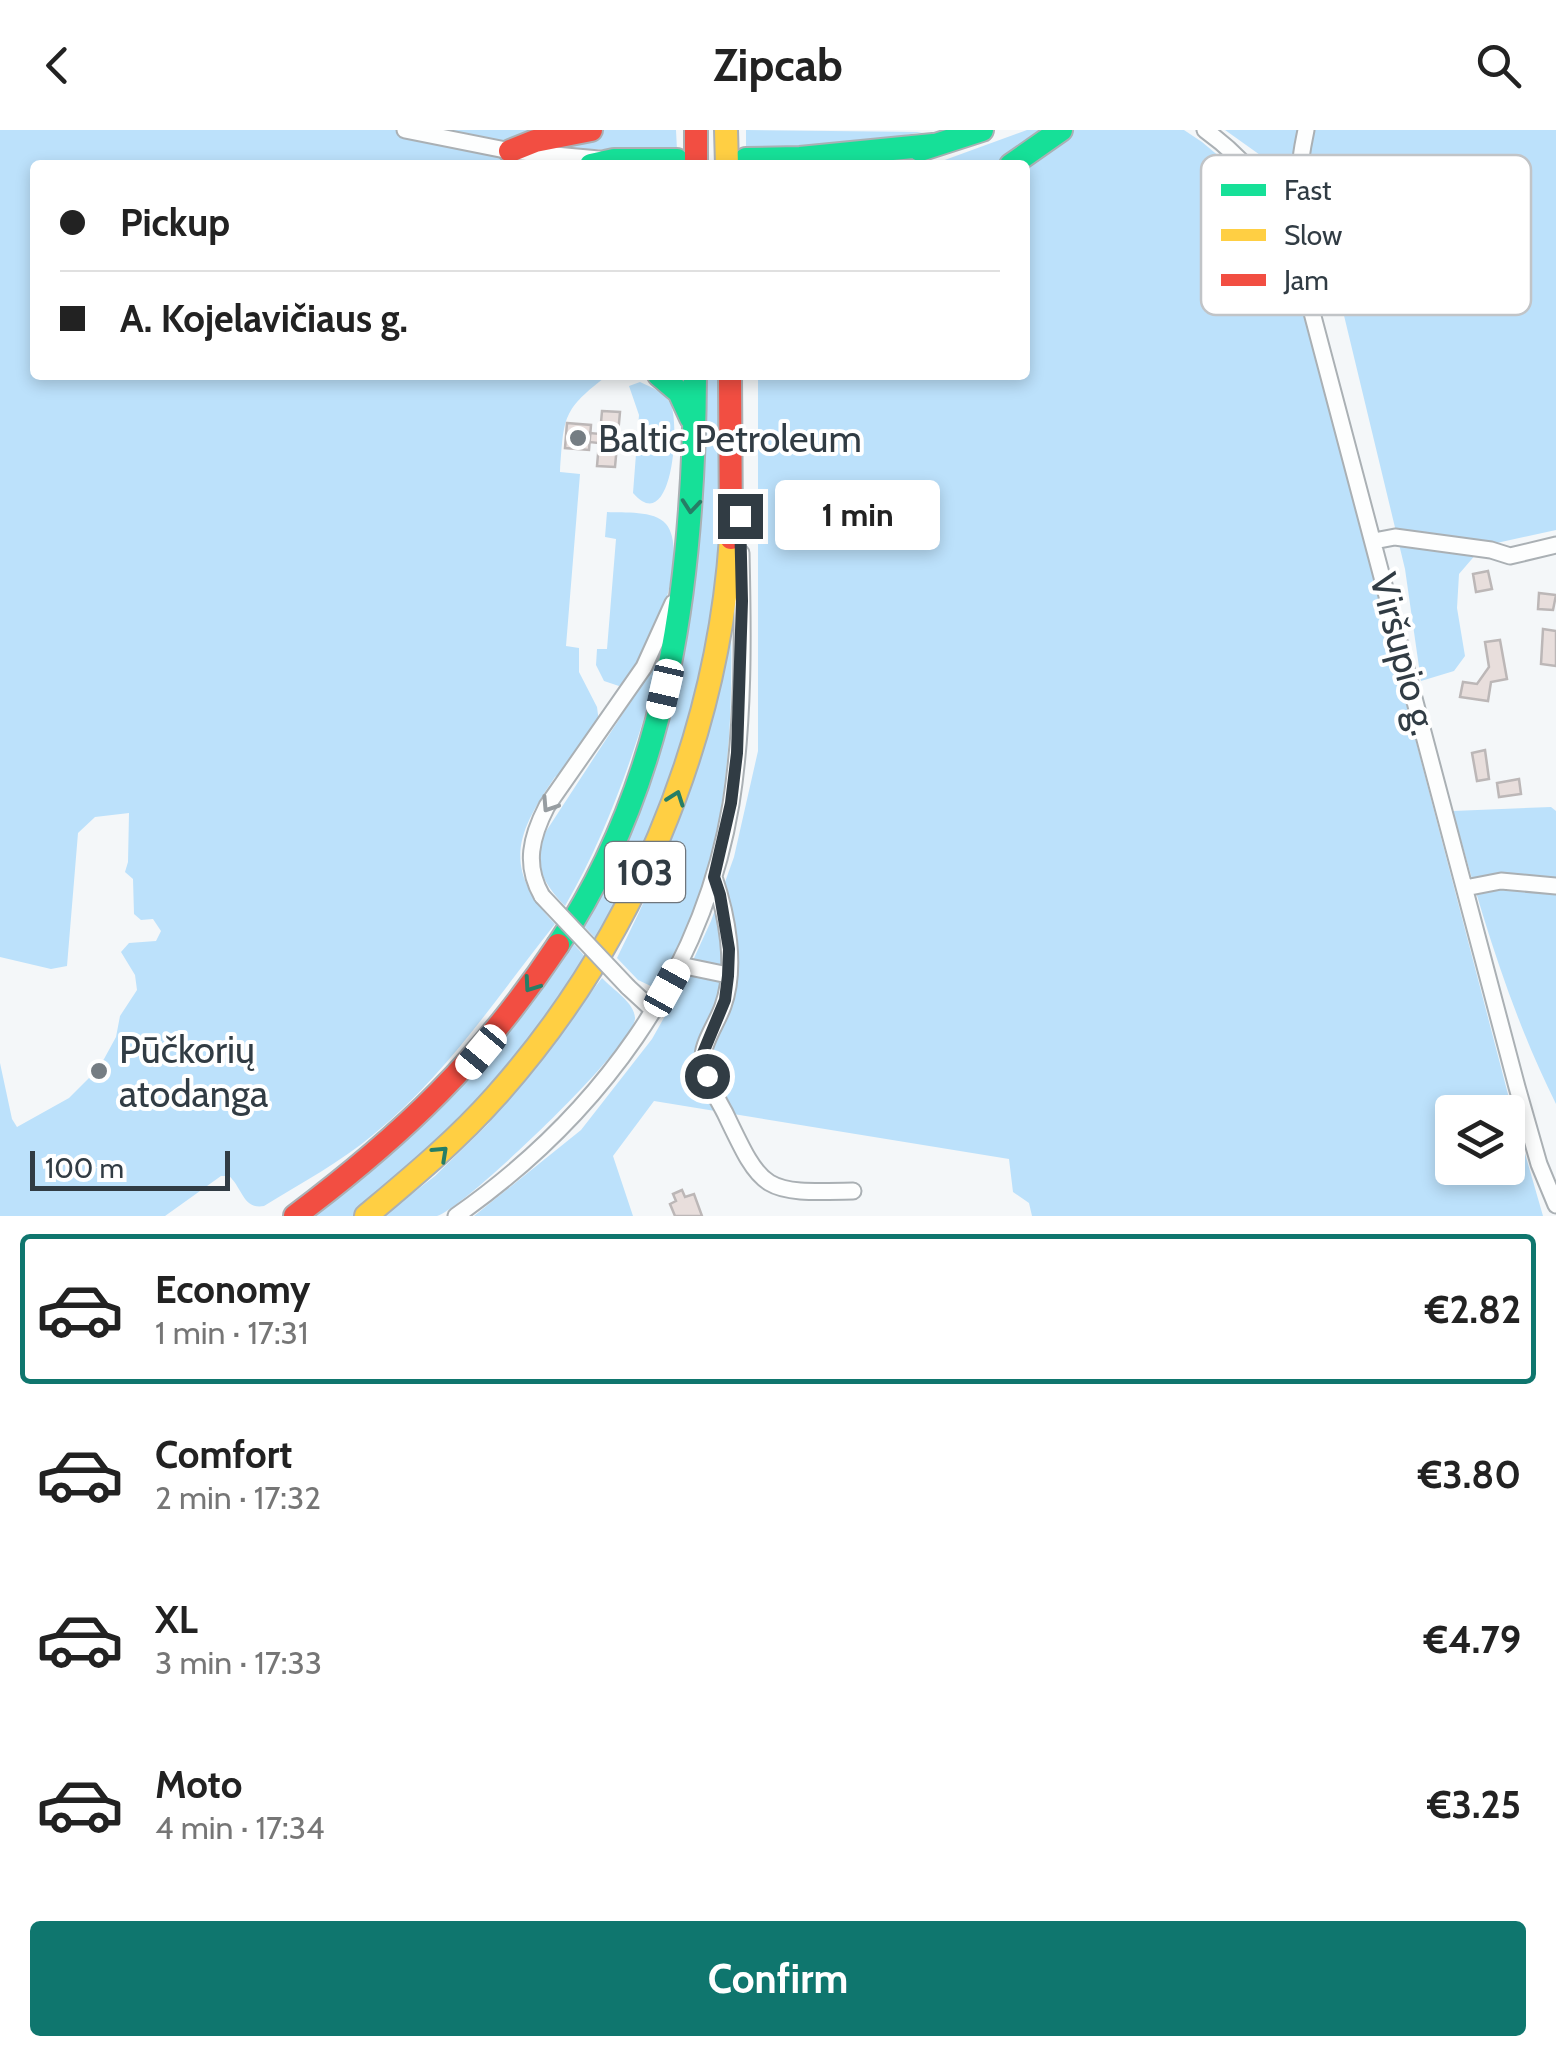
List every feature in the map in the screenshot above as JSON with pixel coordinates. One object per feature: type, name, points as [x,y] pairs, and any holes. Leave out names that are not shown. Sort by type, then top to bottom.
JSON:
[{"type":"main road","points":[[516,156],[535,141],[591,130]]},
{"type":"main road","points":[[687,160],[696,130]]},
{"type":"main road","points":[[726,130],[736,160]]},
{"type":"main road","points":[[897,160],[933,144],[982,130]]},
{"type":"main road","points":[[1018,160],[1061,130]]},
{"type":"main road","points":[[768,160],[933,144]]},
{"type":"main road","points":[[665,380],[679,392],[695,440]]},
{"type":"main road","name":"103","points":[[295,1216],[393,1142],[466,1070],[527,990],[580,909],[607,856],[647,755],[671,665],[686,571],[695,380]]},
{"type":"main road","name":"103","points":[[366,1216],[437,1157],[522,1068],[583,984],[648,866],[688,766],[720,631],[731,524],[730,380]]},
{"type":"street","points":[[406,130],[516,156],[614,160]]},
{"type":"street","name":"Viršupio g.","points":[[1205,130],[1236,155]]},
{"type":"street","points":[[1301,155],[1306,130]]},
{"type":"street","name":"Viršupio g.","points":[[1312,315],[1526,1118],[1556,1205]]},
{"type":"street","points":[[456,1216],[496,1187],[566,1125],[596,1092],[654,1011],[680,965],[714,877],[731,803],[740,702],[740,516],[732,438]]},
{"type":"street","points":[[1374,541],[1395,538],[1510,556],[1556,545]]},
{"type":"street","points":[[654,1011],[542,896],[532,874],[531,846],[547,806],[644,667],[686,571]]},
{"type":"street","points":[[714,877],[729,949],[725,1000],[703,1053],[707,1076],[750,1168],[763,1181],[788,1190],[852,1191]]},
{"type":"street","points":[[1466,888],[1501,880],[1556,886]]},
{"type":"street","points":[[680,965],[728,976]]},
{"type":"shaded area","points":[[0,130],[578,130],[510,160],[30,160],[30,380],[602,380],[568,416],[560,472],[580,474],[566,646],[579,648],[579,672],[597,707],[599,722],[542,797],[531,816],[520,851],[527,885],[555,924],[425,1086],[348,1154],[264,1206],[252,1205],[229,1176],[221,1176],[165,1216],[0,1216],[0,1063],[17,1127],[69,1098],[104,1059],[116,1037],[120,1016],[137,990],[135,975],[121,952],[129,943],[156,941],[161,931],[153,919],[141,920],[134,914],[133,879],[125,872],[129,813],[95,817],[78,833],[67,966],[51,969],[0,957]]},
{"type":"shaded area","points":[[600,130],[676,130],[677,150],[536,149]]},
{"type":"shaded area","points":[[746,130],[923,132],[851,144],[746,148]]},
{"type":"shaded area","points":[[1027,130],[1049,130],[1005,160],[945,160]]},
{"type":"shaded area","points":[[1072,130],[1184,130],[1218,155],[1201,155],[1201,315],[1305,315],[1508,1095],[1435,1095],[1435,1185],[1525,1185],[1525,1154],[1543,1216],[1032,1216],[1029,1203],[1013,1192],[1009,1159],[654,1101],[613,1156],[633,1216],[474,1216],[581,1130],[652,1039],[711,921],[734,857],[758,751],[758,380],[1030,380],[1030,162]]},
{"type":"shaded area","points":[[1225,130],[1556,130],[1556,530],[1483,546],[1459,574],[1457,608],[1465,656],[1454,671],[1421,681],[1405,569],[1344,315],[1531,315],[1531,155],[1260,155]]},
{"type":"shaded area","points":[[704,380],[721,380],[719,581],[707,654],[673,784],[600,943],[582,924],[636,812]]},
{"type":"shaded area","points":[[640,382],[666,397],[674,416],[673,453],[665,490],[657,501],[646,503],[633,493],[639,415],[629,386]]},
{"type":"shaded area","points":[[607,512],[638,513],[661,520],[672,539],[674,559],[664,609],[654,634],[631,675],[619,686],[604,681],[596,665],[597,649],[607,649],[616,539],[605,537]]},
{"type":"shaded area","points":[[731,625],[729,735],[714,843],[683,944],[655,988],[638,980],[617,958],[669,845],[696,774]]},
{"type":"shaded area","points":[[665,649],[610,813],[565,906],[543,876],[541,839]]},
{"type":"shaded area","points":[[1551,807],[1556,811],[1556,1104],[1510,997],[1453,811]]},
{"type":"shaded area","points":[[572,942],[588,960],[541,1029],[454,1130],[354,1216],[309,1216]]},
{"type":"shaded area","points":[[602,978],[627,1002],[635,1018],[628,1034],[580,1090],[512,1157],[454,1206],[437,1216],[383,1216],[435,1176],[488,1124]]},
{"type":"building","points":[[602,411],[620,412],[615,467],[597,466],[599,443],[589,442],[590,433],[600,434]]},
{"type":"building","name":"Baltic Petroleum","points":[[567,423],[591,425],[589,450],[565,448]]},
{"type":"building","points":[[1488,571],[1492,589],[1476,592],[1473,574]]},
{"type":"building","points":[[1539,593],[1556,595],[1553,610],[1538,609]]},
{"type":"building","points":[[1543,629],[1556,631],[1556,666],[1541,664]]},
{"type":"building","points":[[1500,640],[1507,679],[1491,682],[1488,701],[1460,697],[1463,682],[1477,684],[1489,667],[1485,642]]},
{"type":"building","points":[[1485,750],[1489,779],[1477,781],[1472,753]]},
{"type":"building","points":[[1519,779],[1521,794],[1499,797],[1497,783]]},
{"type":"building","points":[[682,1190],[685,1197],[694,1194],[702,1216],[675,1216],[670,1204],[676,1201],[673,1194]]},
{"type":"traffic: fast","points":[[920,150],[982,130]]},
{"type":"traffic: fast","points":[[1018,160],[1061,130]]},
{"type":"traffic: fast","points":[[746,159],[800,158],[933,145]]},
{"type":"traffic: fast","points":[[614,160],[677,160]]},
{"type":"traffic: fast","points":[[665,380],[679,392],[691,418]]},
{"type":"traffic: fast","points":[[558,945],[596,880],[627,812],[651,743],[681,598],[689,524],[695,380]]},
{"type":"traffic: slow","points":[[726,130],[727,160]]},
{"type":"traffic: slow","points":[[366,1216],[449,1144],[495,1097],[588,974],[626,907],[659,837],[686,764],[707,690],[731,538]]},
{"type":"traffic: jam","points":[[510,151],[535,141],[591,130]]},
{"type":"traffic: jam","points":[[696,130],[696,160]]},
{"type":"traffic: jam","points":[[730,380],[731,538]]},
{"type":"traffic: jam","points":[[295,1216],[371,1155],[439,1092],[500,1024],[558,945]]},
{"type":"place","name":"Baltic Petroleum","points":[[578,438]]},
{"type":"place","name":"Pūčkorių atodanga","points":[[99,1071]]},
{"type":"route","points":[[707,1076],[703,1053],[725,1000],[728,976],[729,949],[714,877],[731,803],[737,753],[742,601],[740,516]]}]
